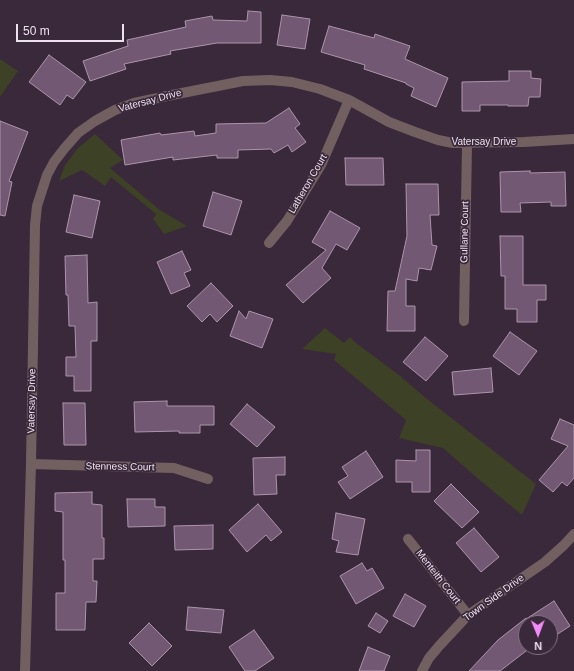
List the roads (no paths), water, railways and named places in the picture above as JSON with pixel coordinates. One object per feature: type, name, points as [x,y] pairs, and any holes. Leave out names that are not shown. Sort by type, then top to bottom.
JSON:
[{"type":"street","name":"Vatersay Drive","points":[[25,671],[31,464],[33,278],[37,206],[47,175],[54,162],[78,133],[95,121],[115,110],[134,103],[243,81],[270,80],[292,82],[320,89],[349,100],[389,122],[438,140],[453,143],[524,142],[574,138]]},
{"type":"street","name":"Latheron Court","points":[[269,243],[287,221],[321,165],[349,100]]},
{"type":"street","name":"Gullane Court","points":[[464,321],[466,144]]},
{"type":"street","name":"Stenness Court","points":[[31,464],[174,468],[208,479]]},
{"type":"street","name":"Town Side Drive","points":[[422,671],[429,658],[468,615],[545,562],[574,534]]},
{"type":"street","name":"Menteith Court","points":[[408,539],[468,615]]}]
